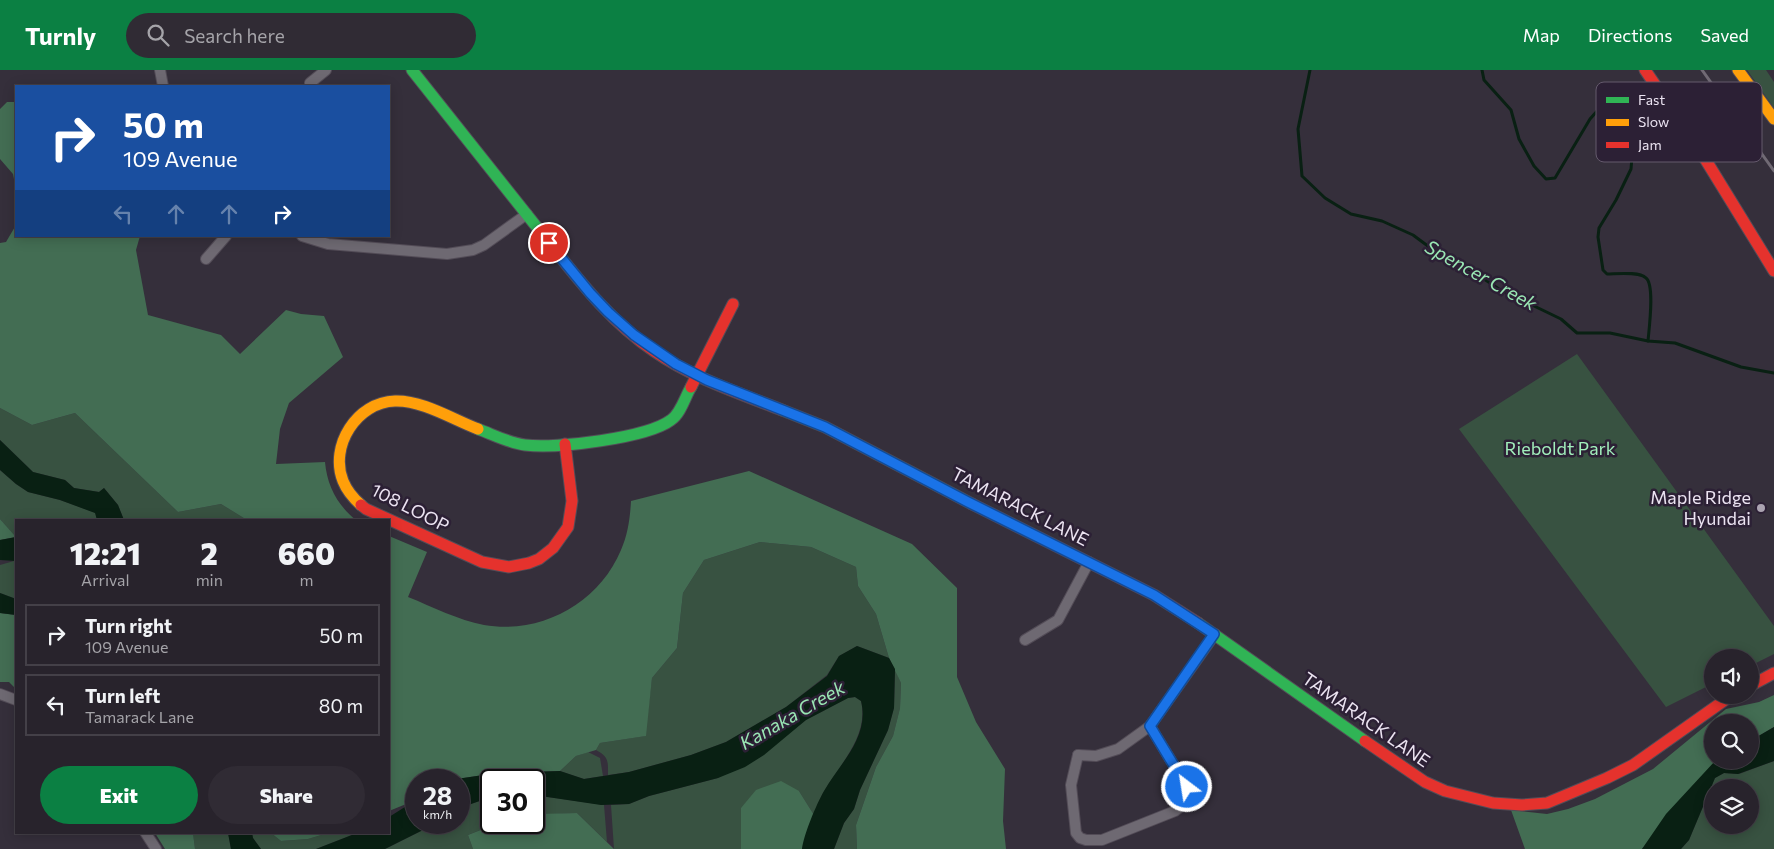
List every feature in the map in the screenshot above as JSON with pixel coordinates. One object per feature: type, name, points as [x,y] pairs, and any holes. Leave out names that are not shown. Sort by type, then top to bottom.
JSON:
[{"type":"main road","name":"TAMARACK LANE","points":[[412,70],[578,279],[608,312],[647,346],[698,376],[818,423],[1154,595],[1214,634],[1425,782],[1445,791],[1463,796],[1508,804],[1547,803],[1607,778],[1650,755],[1718,704]]},
{"type":"main road","points":[[1645,70],[1653,82]]},
{"type":"main road","points":[[1738,70],[1747,82]]},
{"type":"main road","points":[[1762,103],[1774,119]]},
{"type":"main road","points":[[1707,162],[1774,272]]},
{"type":"main road","name":"108 LOOP","points":[[390,519],[362,506],[346,489],[339,468],[343,438],[350,425],[364,412],[391,401],[414,402],[506,441],[521,445],[565,444],[641,433],[658,428],[673,419],[698,376],[733,304]]},
{"type":"main road","name":"108 LOOP","points":[[390,519],[482,562],[509,567],[529,563],[547,554],[559,542],[568,527],[572,514],[565,444]]},
{"type":"main road","points":[[1759,682],[1774,674]]},
{"type":"street","points":[[160,70],[163,85]]},
{"type":"street","points":[[311,85],[326,70]]},
{"type":"street","points":[[305,237],[328,244],[446,254],[473,250],[484,245],[527,214]]},
{"type":"street","points":[[206,259],[225,237]]},
{"type":"street","points":[[1025,640],[1058,620],[1089,562]]},
{"type":"street","points":[[1150,726],[1187,787],[1188,795],[1185,803],[1175,811],[1102,840],[1080,838],[1076,833],[1071,784],[1077,752],[1096,756],[1118,749],[1150,726],[1214,634]]},
{"type":"street","points":[[0,694],[15,700]]},
{"type":"street","points":[[146,834],[156,849]]},
{"type":"green space","points":[[1747,70],[1766,70],[1774,82],[1774,108],[1762,91],[1762,82],[1756,82]]},
{"type":"green space","name":"Rieboldt Park","points":[[1577,354],[1774,626],[1774,654],[1759,662],[1759,649],[1704,649],[1704,688],[1666,707],[1459,429]]},
{"type":"green space","points":[[0,408],[32,425],[75,413],[178,512],[221,504],[245,519],[124,519],[118,505],[104,488],[99,492],[74,488],[65,480],[33,472],[0,440]]},
{"type":"green space","points":[[0,470],[28,492],[60,500],[96,513],[97,519],[15,519],[15,536],[0,519]]},
{"type":"green space","points":[[760,542],[811,547],[856,567],[858,586],[876,614],[889,658],[857,646],[839,656],[827,675],[786,707],[726,742],[691,755],[629,772],[608,775],[607,760],[596,750],[600,743],[645,736],[652,678],[677,648],[683,593],[704,560]]},
{"type":"green space","points":[[15,561],[15,599],[0,593],[0,565]]},
{"type":"green space","points":[[895,669],[901,683],[900,708],[893,736],[876,767],[856,825],[857,849],[834,849],[844,823],[854,809],[860,790],[888,730],[894,708]]},
{"type":"green space","points":[[855,697],[861,701],[862,713],[857,737],[846,759],[823,793],[814,815],[799,791],[741,808],[741,849],[614,849],[611,805],[629,804],[649,796],[718,778],[785,736],[806,720],[848,698]]},
{"type":"green space","points":[[588,752],[600,758],[603,776],[584,779],[560,771],[576,756]]},
{"type":"green space","points":[[1774,761],[1774,849],[1681,849],[1689,840],[1704,804],[1704,834],[1759,834],[1759,779],[1715,779],[1724,773],[1739,774],[1752,769],[1759,769],[1759,767]]},
{"type":"green space","points":[[545,797],[604,805],[607,842],[577,813],[545,814]]},
{"type":"green space","points":[[480,801],[480,830],[468,835],[473,849],[385,849],[415,834],[470,834],[471,804]]},
{"type":"green space","points":[[193,834],[228,834],[231,849],[195,849]]},
{"type":"green space","points":[[252,834],[272,834],[281,841],[308,839],[325,834],[354,834],[316,849],[261,849]]},
{"type":"shaded area","points":[[7,102],[15,102],[15,185],[13,174],[0,159],[0,109]]},
{"type":"shaded area","points":[[15,227],[15,237],[140,237],[136,250],[148,315],[221,335],[240,354],[286,310],[301,314],[324,316],[343,357],[289,403],[280,429],[276,464],[325,462],[328,479],[334,494],[343,508],[355,519],[245,519],[221,504],[178,512],[75,413],[32,425],[0,408],[0,243],[6,242]]},
{"type":"shaded area","points":[[749,471],[912,544],[957,588],[957,677],[976,722],[1005,769],[1003,821],[1006,849],[857,849],[856,825],[876,767],[893,736],[900,708],[901,683],[889,658],[876,614],[858,586],[856,567],[811,547],[760,542],[704,560],[683,593],[677,648],[652,678],[646,736],[600,743],[596,750],[576,756],[560,771],[545,771],[545,769],[480,769],[480,776],[470,777],[470,769],[405,769],[405,804],[390,811],[390,536],[427,552],[408,597],[474,623],[505,627],[547,620],[583,600],[611,569],[621,550],[630,514],[631,501]]},
{"type":"shaded area","points":[[0,519],[15,537],[0,540]]},
{"type":"shaded area","points":[[0,613],[15,615],[15,688],[9,682],[0,682]]},
{"type":"shaded area","points":[[1774,695],[1774,727],[1759,736],[1759,714],[1720,714],[1726,709],[1759,704],[1759,702]]},
{"type":"shaded area","points":[[1704,727],[1704,769],[1710,769],[1642,849],[1525,849],[1511,810],[1547,814],[1568,809],[1595,799],[1653,769]]},
{"type":"shaded area","points":[[781,781],[799,791],[814,815],[802,849],[741,849],[741,808],[756,790]]},
{"type":"shaded area","points":[[577,813],[614,849],[473,849],[468,835],[480,830],[480,834],[545,834],[545,814]]},
{"type":"shaded area","points":[[156,834],[193,834],[195,849],[165,849]]},
{"type":"shaded area","points":[[272,834],[325,834],[308,839],[281,841]]},
{"type":"water","points":[[0,440],[33,472],[65,480],[74,488],[99,492],[104,488],[118,505],[124,519],[97,519],[95,513],[60,500],[28,492],[0,470]]},
{"type":"water","points":[[15,537],[15,561],[0,560],[0,540]]},
{"type":"water","points":[[0,593],[15,599],[15,615],[0,613]]},
{"type":"water","name":"Kanaka Creek","points":[[857,646],[889,658],[895,669],[894,708],[888,730],[860,790],[854,809],[844,823],[834,849],[802,849],[808,828],[821,797],[857,738],[863,714],[861,701],[855,697],[848,698],[806,720],[764,755],[745,767],[718,778],[649,796],[629,804],[601,805],[545,797],[545,771],[560,771],[584,779],[629,772],[691,755],[726,742],[786,707],[827,676],[839,656]]},
{"type":"water","points":[[1774,727],[1774,761],[1759,766],[1759,736]]},
{"type":"water","points":[[1708,769],[1752,769],[1738,774],[1724,773],[1715,779],[1704,779],[1704,804],[1689,840],[1681,849],[1642,849],[1666,814]]},
{"type":"water","points":[[480,776],[480,801],[470,805],[470,777]]},
{"type":"water","points":[[405,807],[405,834],[415,834],[385,849],[316,849],[354,834],[390,834],[390,816]]},
{"type":"water","points":[[228,834],[252,834],[261,849],[231,849]]},
{"type":"waterway","name":"Spencer Creek","points":[[1310,70],[1298,129],[1302,176],[1325,198],[1351,214],[1382,221],[1413,235],[1440,255],[1472,271],[1499,289],[1561,319],[1577,333],[1610,333],[1648,341],[1675,343],[1741,367],[1774,373]]},
{"type":"waterway","points":[[1482,70],[1484,80],[1511,110],[1519,139],[1534,166],[1546,179],[1555,178],[1590,119],[1596,112]]},
{"type":"waterway","points":[[1632,162],[1631,169],[1616,200],[1599,228],[1598,237],[1603,270],[1607,274],[1638,274],[1649,282],[1651,308],[1648,341]]},
{"type":"railway","points":[[1702,70],[1711,82]]},
{"type":"railway","points":[[1762,154],[1774,171]]},
{"type":"traffic: fast","points":[[412,70],[555,250]]},
{"type":"traffic: fast","points":[[478,429],[513,442],[539,446],[578,444],[622,437],[642,432],[671,420],[680,409],[691,387]]},
{"type":"traffic: fast","points":[[782,410],[825,427],[972,504]]},
{"type":"traffic: fast","points":[[1198,623],[1365,741]]},
{"type":"traffic: slow","points":[[1738,70],[1747,82]]},
{"type":"traffic: slow","points":[[1762,103],[1774,119]]},
{"type":"traffic: slow","points":[[361,505],[346,488],[343,481],[340,468],[340,454],[343,441],[350,428],[369,409],[381,403],[395,401],[416,404],[438,411],[478,429]]},
{"type":"traffic: jam","points":[[1645,70],[1653,82]]},
{"type":"traffic: jam","points":[[1707,162],[1774,271]]},
{"type":"traffic: jam","points":[[555,250],[613,317],[654,351],[700,377],[782,410]]},
{"type":"traffic: jam","points":[[691,387],[733,304]]},
{"type":"traffic: jam","points":[[390,520],[482,562],[509,567],[539,559],[553,548],[568,527],[572,501],[565,444]]},
{"type":"traffic: jam","points":[[972,504],[1154,595],[1198,623]]},
{"type":"traffic: jam","points":[[361,505],[388,519]]},
{"type":"traffic: jam","points":[[1759,681],[1774,673]]},
{"type":"traffic: jam","points":[[1365,741],[1425,782],[1445,791],[1493,803],[1522,805],[1547,803],[1633,765],[1719,704]]},
{"type":"place","name":"Maple Ridge Hyundai","points":[[1761,508]]},
{"type":"route","points":[[549,243],[608,312],[654,351],[686,370],[733,391],[797,414],[825,427],[968,502],[1154,595],[1214,634],[1150,726],[1162,749],[1187,787]]}]
